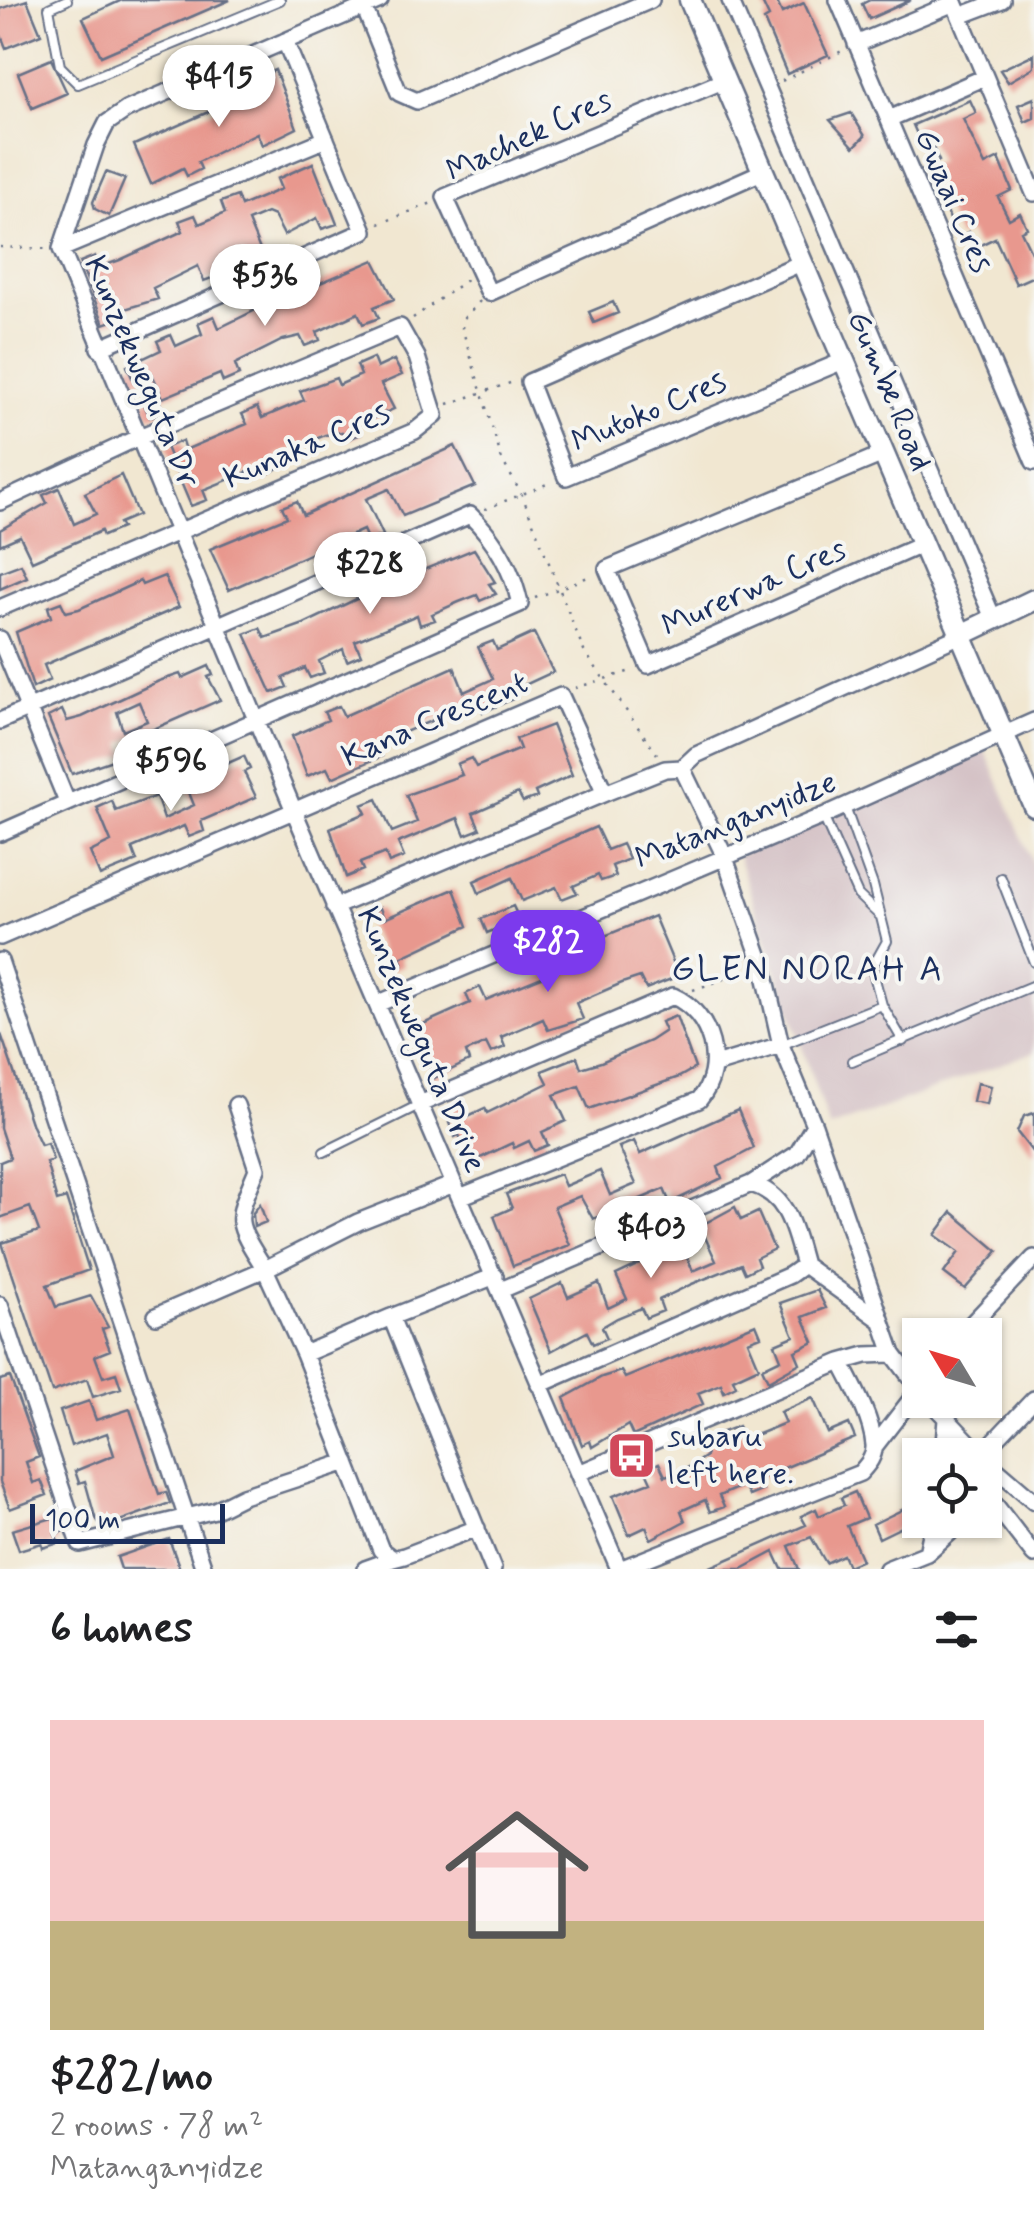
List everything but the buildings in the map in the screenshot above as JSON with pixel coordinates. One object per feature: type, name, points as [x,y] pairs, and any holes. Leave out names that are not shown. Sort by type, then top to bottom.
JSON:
[{"type":"street","name":"Kunzekweguta Dr","points":[[178,530],[136,438],[60,249],[107,123],[126,110],[380,0]]},
{"type":"street","points":[[364,7],[399,93],[417,101],[651,0]]},
{"type":"street","name":"Gumbe Road","points":[[690,0],[1034,806]]},
{"type":"street","points":[[730,0],[993,618]]},
{"type":"street","points":[[838,0],[889,119]]},
{"type":"street","points":[[856,44],[956,7],[1002,0]]},
{"type":"street","points":[[956,7],[1034,193]]},
{"type":"street","points":[[99,348],[364,231],[285,41]]},
{"type":"street","name":"Gwaai Cres","points":[[985,77],[889,119],[1034,462]]},
{"type":"street","name":"Machek Cres","points":[[489,293],[445,197],[725,80]]},
{"type":"street","points":[[60,249],[326,139]]},
{"type":"street","points":[[489,293],[764,171]]},
{"type":"street","points":[[530,382],[801,263]]},
{"type":"street","points":[[0,502],[136,438],[400,328]]},
{"type":"street","name":"Kunaka Cres","points":[[0,608],[415,431],[435,414],[418,357],[400,328]]},
{"type":"street","name":"Mutoko Cres","points":[[530,382],[566,476],[844,360]]},
{"type":"street","points":[[607,569],[883,454]]},
{"type":"street","points":[[0,721],[470,515],[491,535],[506,561],[520,604],[0,833]]},
{"type":"street","name":"Kunzekweguta Drive","points":[[178,530],[334,908],[619,1569]]},
{"type":"street","name":"Murerwa Cres","points":[[607,569],[648,665],[923,544]]},
{"type":"street","points":[[334,908],[665,769],[682,768],[696,755],[1034,600]]},
{"type":"street","points":[[0,639],[67,802]]},
{"type":"street","name":"Kana Crescent","points":[[0,937],[561,696],[606,793]]},
{"type":"street","name":"Matanganyidze","points":[[377,1004],[823,816],[1034,722]]},
{"type":"street","points":[[682,768],[724,855],[764,966],[781,1045],[814,1125],[892,1354],[902,1365]]},
{"type":"street","points":[[0,961],[204,1569]]},
{"type":"street","points":[[156,1316],[265,1269],[358,1222],[457,1191],[699,1100],[709,1089],[715,1065],[709,1034],[697,1013],[673,996],[420,1104]]},
{"type":"street","points":[[715,1065],[781,1045]]},
{"type":"street","points":[[236,1105],[256,1170],[238,1212],[242,1231],[265,1269],[304,1354],[381,1550],[393,1559]]},
{"type":"street","points":[[304,1354],[392,1317],[498,1283],[751,1184],[796,1154],[814,1125]]},
{"type":"street","points":[[751,1184],[778,1199],[793,1225],[804,1265],[879,1319]]},
{"type":"street","points":[[977,1318],[1034,1258]]},
{"type":"street","points":[[539,1385],[804,1265]]},
{"type":"street","points":[[0,1305],[80,1544],[186,1518],[346,1462]]},
{"type":"street","points":[[392,1317],[493,1569]]},
{"type":"street","points":[[579,1474],[841,1362],[866,1354],[892,1354]]},
{"type":"street","points":[[841,1362],[875,1446]]},
{"type":"street","points":[[998,1438],[1034,1399]]},
{"type":"street","points":[[619,1569],[860,1473],[902,1409]]},
{"type":"street","points":[[946,1420],[964,1438]]},
{"type":"street","points":[[944,1438],[946,1420]]},
{"type":"street","points":[[1003,1476],[1034,1501]]},
{"type":"street","points":[[1002,1516],[1034,1555]]},
{"type":"street","points":[[366,1569],[477,1528]]},
{"type":"street","points":[[930,1538],[927,1552],[934,1569]]},
{"type":"street","points":[[888,1569],[927,1552],[943,1538]]},
{"type":"lane","points":[[67,0],[49,8],[60,66],[78,84],[280,0]]},
{"type":"lane","points":[[844,806],[887,941],[872,968],[882,1005],[904,1040]]},
{"type":"lane","points":[[823,816],[858,895],[882,918]]},
{"type":"lane","points":[[1001,878],[1034,962]]},
{"type":"lane","points":[[852,1061],[1034,985]]},
{"type":"lane","points":[[781,1045],[882,1005]]},
{"type":"lane","points":[[324,1152],[420,1104]]},
{"type":"path","points":[[767,89],[856,44]]},
{"type":"path","points":[[364,231],[445,197]]},
{"type":"path","points":[[0,247],[60,249]]},
{"type":"path","points":[[400,328],[478,272]]},
{"type":"path","points":[[489,293],[469,310],[462,328],[502,460],[522,495],[600,679],[634,716],[665,769]]},
{"type":"path","points":[[435,414],[455,399],[514,380],[530,382]]},
{"type":"path","points":[[470,515],[566,476]]},
{"type":"path","points":[[520,604],[607,569]]},
{"type":"path","points":[[561,696],[648,665]]},
{"type":"path","points":[[673,996],[764,966]]},
{"type":"shaded area","points":[[985,750],[1034,866],[1034,1052],[829,1128],[738,856]]},
{"type":"place","name":"subaru left here.","points":[[632,1455]]},
{"type":"district","name":"GLEN NORAH A","points":[[808,970]]}]
